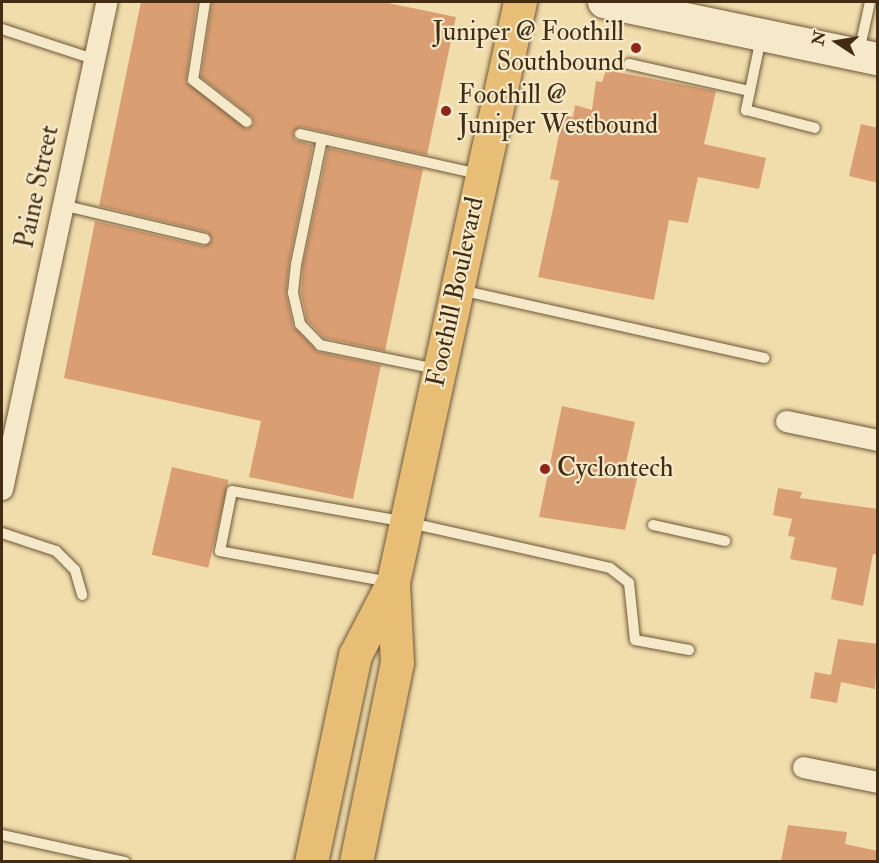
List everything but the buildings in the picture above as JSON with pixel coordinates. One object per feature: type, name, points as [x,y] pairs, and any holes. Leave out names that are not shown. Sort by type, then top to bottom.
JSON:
[{"type":"main road","name":"Foothill Boulevard","points":[[356,861],[396,663],[393,582],[520,2]]},
{"type":"main road","name":"Foothill Boulevard","points":[[311,861],[355,655],[393,582]]},
{"type":"street","name":"Paine Street","points":[[2,489],[7,440],[62,205],[106,2]]},
{"type":"street","points":[[604,2],[868,57]]},
{"type":"street","points":[[786,421],[878,440]]},
{"type":"street","points":[[803,767],[878,782]]},
{"type":"lane","points":[[205,2],[193,80],[247,122]]},
{"type":"lane","points":[[868,57],[870,2]]},
{"type":"lane","points":[[2,29],[93,58]]},
{"type":"lane","points":[[761,35],[746,110],[815,128]]},
{"type":"lane","points":[[629,64],[750,91]]},
{"type":"lane","points":[[300,134],[482,175]]},
{"type":"lane","points":[[321,139],[296,264],[294,293],[300,324],[320,345],[439,370]]},
{"type":"lane","points":[[62,205],[205,239]]},
{"type":"lane","points":[[457,289],[765,358]]},
{"type":"lane","points":[[393,582],[220,551],[232,490],[406,522],[610,568],[629,584],[636,640],[689,650]]},
{"type":"lane","points":[[654,525],[725,541]]},
{"type":"lane","points":[[2,533],[56,551],[75,570],[82,595]]},
{"type":"lane","points":[[2,835],[124,861]]},
{"type":"place","name":"Juniper @ Foothill Southbound","points":[[636,48]]},
{"type":"place","name":"Foothill @ Juniper Westbound","points":[[446,111]]},
{"type":"place","name":"Cyclontech","points":[[545,469]]}]
